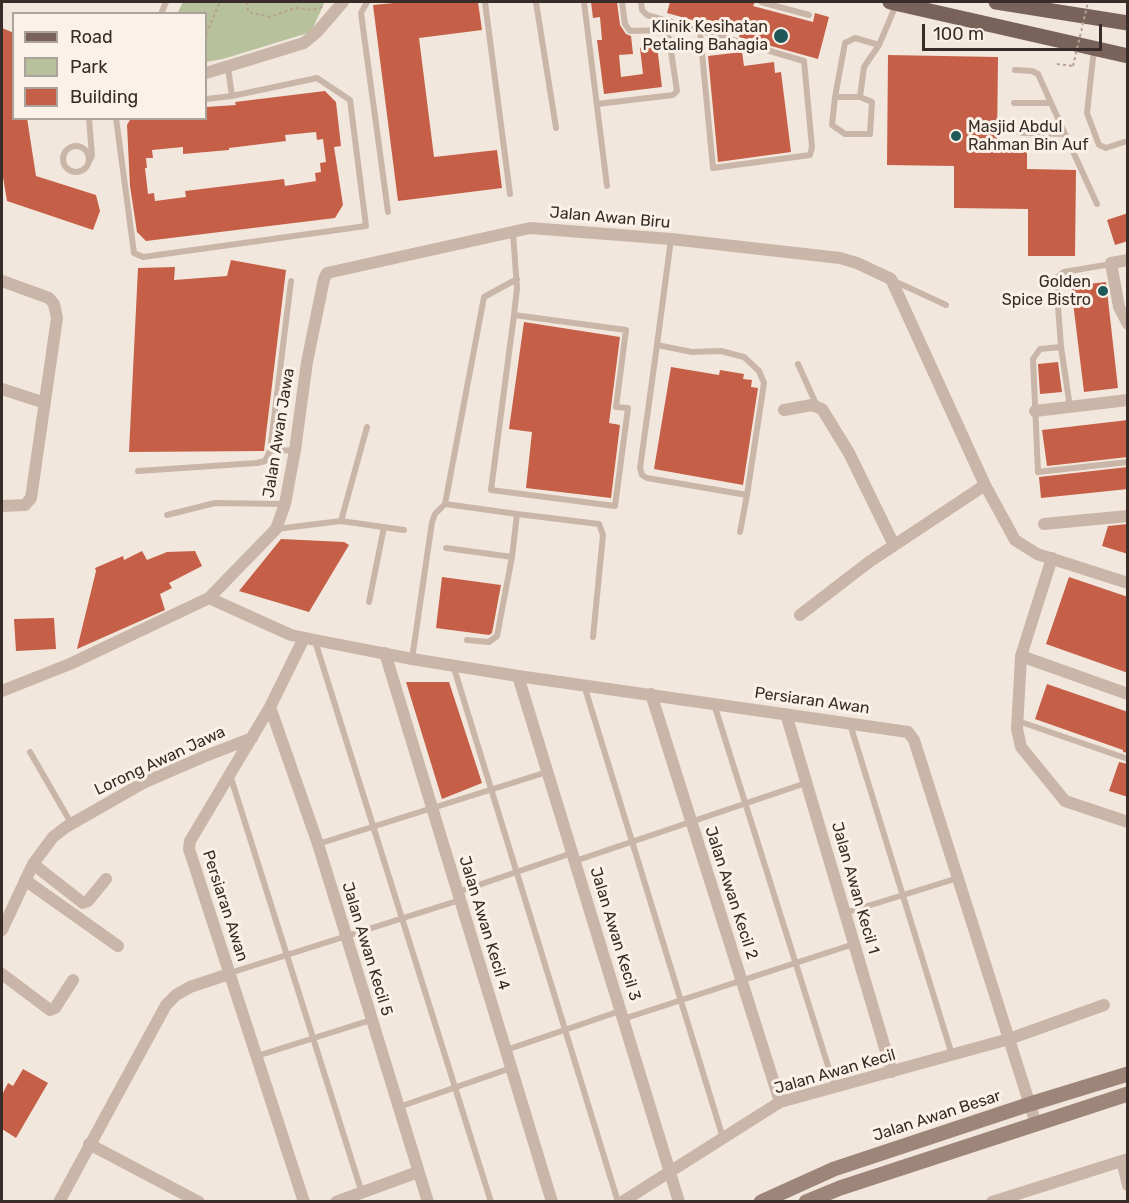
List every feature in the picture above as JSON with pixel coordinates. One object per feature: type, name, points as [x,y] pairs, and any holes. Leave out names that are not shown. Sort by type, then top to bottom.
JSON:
[{"type":"main road","points":[[893,2],[1128,56]]},
{"type":"main road","points":[[996,2],[1128,23]]},
{"type":"main road","name":"Jalan Awan Besar","points":[[761,1202],[834,1169],[1128,1074]]},
{"type":"main road","points":[[806,1202],[840,1188],[1128,1094]]},
{"type":"street","points":[[207,73],[304,43],[317,32],[342,2]]},
{"type":"street","name":"Jalan Awan Biru","points":[[327,273],[532,228],[671,239],[840,258],[857,263],[891,279]]},
{"type":"street","points":[[1128,260],[1111,263],[1119,307],[1128,324]]},
{"type":"street","name":"Jalan Awan Jawa","points":[[2,691],[70,664],[209,598],[276,529],[285,504],[296,450],[307,362],[327,273]]},
{"type":"street","points":[[891,279],[985,485],[1015,540],[1029,549],[1052,558],[1128,583]]},
{"type":"street","points":[[2,281],[49,298],[54,304],[57,318],[30,501],[25,505],[2,506]]},
{"type":"street","points":[[2,389],[45,403]]},
{"type":"street","points":[[1035,411],[1128,400]]},
{"type":"street","points":[[784,410],[817,406],[826,414],[849,453],[894,545]]},
{"type":"street","points":[[800,615],[869,562],[985,485]]},
{"type":"street","points":[[1044,524],[1128,516]]},
{"type":"street","points":[[1052,558],[1021,656],[1017,729],[1021,747],[1065,801],[1128,822]]},
{"type":"street","name":"Persiaran Awan","points":[[209,598],[291,635],[412,659],[904,731],[913,737],[1036,1124]]},
{"type":"street","name":"Persiaran Awan","points":[[304,1202],[189,849],[190,841],[309,639]]},
{"type":"street","name":"Jalan Awan Kecil 4","points":[[385,653],[552,1202]]},
{"type":"street","points":[[1021,656],[1128,694]]},
{"type":"street","name":"Jalan Awan Kecil 3","points":[[518,676],[680,1202]]},
{"type":"street","name":"Jalan Awan Kecil 2","points":[[651,694],[780,1102]]},
{"type":"street","name":"Jalan Awan Kecil 5","points":[[270,707],[318,844],[428,1202]]},
{"type":"street","name":"Jalan Awan Kecil 1","points":[[786,714],[892,1072]]},
{"type":"street","name":"Lorong Awan Jawa","points":[[2,930],[33,864],[53,837],[71,823],[143,783],[203,756],[252,738]]},
{"type":"street","points":[[33,864],[83,903],[106,879]]},
{"type":"street","points":[[25,880],[118,946]]},
{"type":"street","points":[[2,974],[50,1010],[55,1008],[73,980]]},
{"type":"street","points":[[59,1202],[166,1005],[176,995],[190,987],[229,974]]},
{"type":"street","name":"Jalan Awan Kecil","points":[[620,1202],[780,1102],[1009,1039],[1104,1005]]},
{"type":"street","points":[[89,1144],[199,1202]]},
{"type":"street","points":[[992,1202],[1125,1160],[1128,1185]]},
{"type":"street","points":[[336,1202],[418,1172]]},
{"type":"lane","points":[[366,2],[362,13],[388,212]]},
{"type":"lane","points":[[485,2],[510,194]]},
{"type":"lane","points":[[536,2],[556,128]]},
{"type":"lane","points":[[584,2],[608,186]]},
{"type":"lane","points":[[597,104],[673,95],[677,91],[669,38],[660,30],[630,31],[625,24],[622,2]]},
{"type":"lane","points":[[641,2],[642,10],[647,15],[804,61],[812,147],[810,155],[713,168],[700,32]]},
{"type":"lane","points":[[761,2],[809,15]]},
{"type":"lane","points":[[861,97],[864,67],[879,45],[893,2]]},
{"type":"lane","points":[[835,97],[861,97],[872,102],[870,134],[845,134],[832,125],[835,97],[845,43],[855,38],[879,45]]},
{"type":"lane","points":[[1094,48],[1087,113],[1099,145],[1106,148],[1124,141]]},
{"type":"lane","points":[[228,68],[232,96]]},
{"type":"lane","points":[[1015,70],[1032,71],[1038,74],[1097,204]]},
{"type":"lane","points":[[116,120],[134,253],[144,257],[366,226],[350,100],[317,78],[232,96],[207,99]]},
{"type":"lane","points":[[1014,103],[1052,103]]},
{"type":"lane","points":[[89,120],[92,156],[89,162],[86,168],[73,173],[67,170],[62,158],[64,151],[76,146],[87,152],[89,162]]},
{"type":"lane","points":[[1014,124],[1016,130],[1022,133],[1065,134]]},
{"type":"lane","points":[[83,148],[91,133]]},
{"type":"lane","points":[[513,233],[517,279],[491,490],[615,507],[628,408],[616,406],[626,330],[513,315]]},
{"type":"lane","points":[[671,239],[640,468],[642,475],[647,478],[747,495]]},
{"type":"lane","points":[[1070,407],[1061,347],[1056,282],[1058,275],[1064,272],[1111,263]]},
{"type":"lane","points":[[412,659],[432,522],[435,513],[445,504],[484,297],[517,279]]},
{"type":"lane","name":"Jalan Awan Biru","points":[[891,279],[946,305]]},
{"type":"lane","points":[[138,471],[265,461],[270,451],[291,281]]},
{"type":"lane","points":[[657,345],[692,352],[721,351],[744,357],[759,371],[764,382],[740,532]]},
{"type":"lane","points":[[1061,347],[1040,349],[1035,355],[1033,364],[1038,472],[1128,462]]},
{"type":"lane","points":[[798,364],[817,406]]},
{"type":"lane","points":[[341,521],[367,427]]},
{"type":"lane","points":[[270,451],[296,450]]},
{"type":"lane","points":[[167,515],[215,503],[285,504]]},
{"type":"lane","points":[[445,504],[599,524],[603,536],[593,637]]},
{"type":"lane","points":[[467,640],[489,642],[497,636],[512,557],[517,514]]},
{"type":"lane","points":[[276,529],[341,521],[404,530]]},
{"type":"lane","points":[[369,602],[384,527]]},
{"type":"lane","points":[[446,548],[512,557]]},
{"type":"lane","points":[[309,639],[373,826],[491,1202]]},
{"type":"lane","points":[[453,665],[620,1202]]},
{"type":"lane","points":[[584,684],[723,1138]]},
{"type":"lane","points":[[714,703],[835,1088]]},
{"type":"lane","points":[[1018,721],[1128,759]]},
{"type":"lane","points":[[850,723],[952,1055]]},
{"type":"lane","points":[[30,752],[71,823]]},
{"type":"lane","points":[[318,844],[548,772]]},
{"type":"lane","points":[[230,775],[362,1193]]},
{"type":"lane","points":[[229,974],[402,918],[516,872],[631,842],[807,783]]},
{"type":"lane","points":[[845,913],[958,878]]},
{"type":"lane","points":[[506,1050],[565,1030],[680,1000],[854,944]]},
{"type":"lane","points":[[256,1056],[371,1020]]},
{"type":"lane","points":[[399,1107],[511,1068]]},
{"type":"path","points":[[207,32],[220,2]]},
{"type":"path","points":[[247,2],[248,12],[270,17],[295,8],[314,10],[324,6]]},
{"type":"path","points":[[1057,64],[1073,66],[1088,2]]},
{"type":"green space","points":[[183,2],[323,2],[324,4],[311,32],[207,62],[207,12],[178,12]]},
{"type":"building","points":[[404,2],[478,2],[482,30],[419,38],[434,157],[497,150],[502,188],[398,201],[373,5]]},
{"type":"building","points":[[591,2],[617,2],[620,25],[626,34],[631,36],[633,54],[619,55],[621,77],[643,74],[640,48],[657,46],[662,87],[604,94],[597,40],[602,40],[600,17],[593,18]]},
{"type":"building","name":"Klinik Kesihatan Petaling Bahagia","points":[[670,2],[755,2],[753,6],[813,22],[815,13],[829,17],[818,59],[739,37],[740,33],[667,13]]},
{"type":"building","points":[[2,28],[12,32],[12,120],[27,120],[36,176],[96,195],[100,211],[93,230],[7,201],[2,171]]},
{"type":"building","points":[[742,52],[744,66],[774,62],[775,73],[781,72],[791,152],[718,162],[708,56]]},
{"type":"building","points":[[888,55],[998,57],[997,141],[1027,142],[1027,169],[1076,170],[1075,256],[1028,256],[1028,209],[954,208],[954,166],[887,165]]},
{"type":"building","points":[[325,91],[336,102],[341,146],[334,147],[343,205],[335,218],[146,241],[137,232],[130,186],[127,125],[130,120],[207,120],[207,107],[236,105],[235,102]],"holes":[[[316,132],[317,140],[323,139],[326,162],[320,163],[321,172],[315,173],[316,181],[285,186],[284,179],[185,191],[186,197],[155,201],[154,193],[148,194],[145,168],[147,168],[146,158],[153,158],[152,150],[183,147],[183,154],[229,150],[229,148],[286,141],[285,135]]]},
{"type":"building","points":[[1128,213],[1128,241],[1115,245],[1107,220]]},
{"type":"building","points":[[231,260],[286,270],[264,451],[129,452],[138,268],[175,267],[174,280],[227,276]]},
{"type":"building","points":[[1106,282],[1118,388],[1084,392],[1071,286]]},
{"type":"building","points":[[524,322],[620,337],[609,423],[620,425],[611,498],[526,488],[532,432],[509,429]]},
{"type":"building","points":[[1058,362],[1062,392],[1040,394],[1038,364]]},
{"type":"building","points":[[671,367],[719,375],[720,370],[744,374],[743,379],[752,380],[751,387],[758,388],[743,485],[654,469]]},
{"type":"building","points":[[1128,420],[1128,457],[1047,466],[1042,430]]},
{"type":"building","points":[[1128,467],[1128,489],[1041,498],[1039,477]]},
{"type":"building","points":[[1128,524],[1128,554],[1102,546],[1108,526]]},
{"type":"building","points":[[281,539],[344,542],[349,545],[309,612],[239,591]]},
{"type":"building","points":[[142,551],[147,560],[167,552],[195,551],[202,566],[169,583],[172,588],[160,594],[165,610],[77,649],[95,568],[123,556],[124,560]]},
{"type":"building","points":[[442,577],[501,585],[492,633],[489,635],[436,628]]},
{"type":"building","points":[[1069,577],[1128,597],[1128,673],[1046,644]]},
{"type":"building","points":[[54,618],[56,649],[16,651],[14,619]]},
{"type":"building","points":[[406,682],[449,682],[482,783],[442,799]]},
{"type":"building","points":[[1047,684],[1128,712],[1128,753],[1035,719]]},
{"type":"building","points":[[1119,762],[1128,764],[1128,797],[1109,791]]},
{"type":"building","points":[[23,1069],[48,1083],[16,1138],[2,1129],[2,1095],[8,1083],[13,1086]]},
{"type":"place","name":"Klinik Kesihatan Petaling Bahagia","points":[[781,36]]},
{"type":"place","name":"Masjid Abdul Rahman Bin Auf","points":[[956,136]]},
{"type":"place","name":"Golden Spice Bistro","points":[[1103,291]]}]
